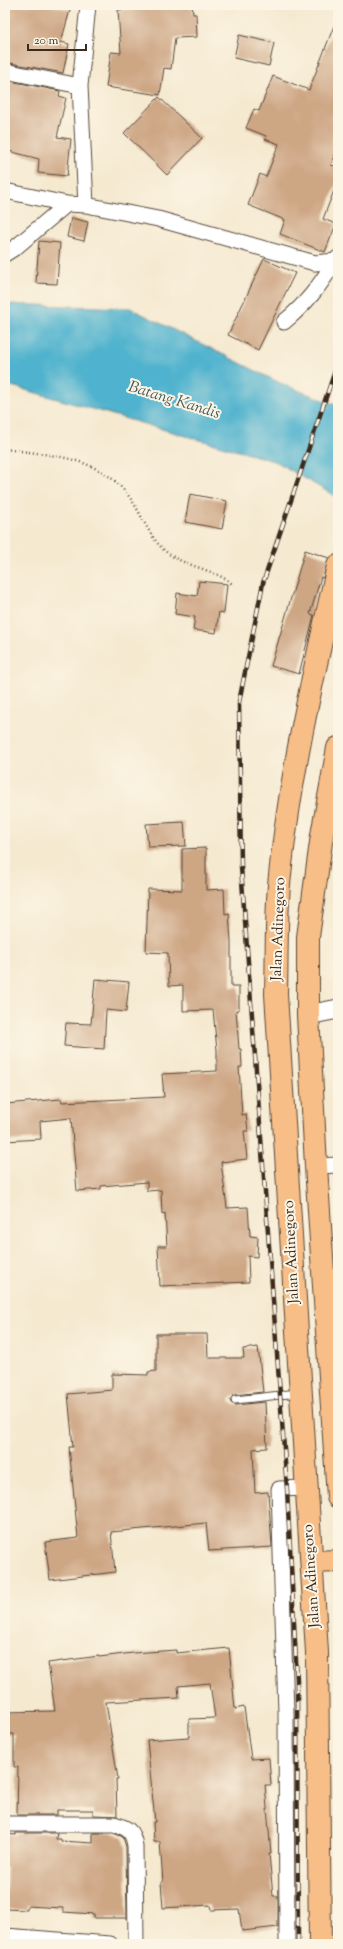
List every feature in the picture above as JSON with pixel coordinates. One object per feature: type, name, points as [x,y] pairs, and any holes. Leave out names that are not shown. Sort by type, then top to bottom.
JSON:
[{"type":"highway","name":"Jalan Adinegoro","points":[[320,1944],[317,1652],[276,994],[279,886],[290,802],[315,669],[338,566]]},
{"type":"highway","name":"Jalan Adinegoro","points":[[338,748],[322,835],[308,937],[308,1015],[316,1166],[338,1497]]},
{"type":"highway","points":[[312,1562],[338,1561]]},
{"type":"street","points":[[86,205],[80,86],[88,5]]},
{"type":"street","points":[[5,71],[80,86]]},
{"type":"street","points":[[5,191],[67,204],[86,205],[158,219],[315,263],[336,260]]},
{"type":"street","points":[[5,254],[16,247],[67,204]]},
{"type":"street","points":[[284,322],[302,308],[318,290],[336,260]]},
{"type":"street","points":[[308,1015],[338,1009]]},
{"type":"street","points":[[316,1166],[338,1165]]},
{"type":"street","points":[[287,1944],[286,1712],[279,1489],[306,1488]]},
{"type":"street","points":[[5,1824],[114,1824],[130,1830],[134,1836],[135,1846],[136,1944]]},
{"type":"street","points":[[5,1936],[110,1944]]},
{"type":"lane","points":[[235,1400],[300,1393]]},
{"type":"path","points":[[5,449],[72,458],[105,474],[124,491],[134,505],[144,524],[159,545],[169,554],[187,564],[219,576],[232,584]]},
{"type":"water","name":"Batang Kandis","points":[[5,304],[130,308],[280,383],[338,406],[338,498],[277,462],[5,384]]},
{"type":"building","points":[[5,5],[52,5],[70,10],[61,42],[69,44],[63,73],[5,62]]},
{"type":"building","points":[[165,5],[192,5],[193,14],[196,14],[197,37],[175,38],[171,69],[164,68],[160,95],[106,87],[111,52],[121,53],[118,10]]},
{"type":"building","points":[[337,18],[338,146],[331,165],[338,167],[338,180],[323,219],[336,224],[325,252],[280,234],[285,220],[248,205],[260,174],[266,177],[279,144],[265,139],[266,136],[246,128],[254,109],[259,111],[273,76],[309,90]]},
{"type":"building","points":[[239,35],[274,43],[269,66],[234,58]]},
{"type":"building","points":[[5,80],[60,91],[59,96],[66,98],[57,137],[71,139],[67,176],[38,173],[39,159],[5,150]]},
{"type":"building","points":[[159,97],[202,138],[167,175],[124,133]]},
{"type":"building","points":[[71,218],[88,222],[84,241],[67,237]]},
{"type":"building","points":[[39,241],[60,243],[57,284],[36,283]]},
{"type":"building","points":[[264,259],[295,273],[258,350],[228,335]]},
{"type":"building","points":[[190,494],[227,501],[222,529],[185,522]]},
{"type":"building","points":[[305,550],[329,558],[323,578],[321,577],[310,614],[314,615],[299,674],[271,666]]},
{"type":"building","points":[[199,581],[227,584],[224,613],[219,612],[216,633],[193,630],[195,617],[175,614],[177,593],[197,596]]},
{"type":"building","points":[[184,822],[186,846],[148,847],[146,824]]},
{"type":"building","points":[[206,848],[206,890],[224,889],[225,914],[229,913],[231,941],[231,987],[239,987],[239,1010],[236,1010],[239,1049],[241,1049],[242,1067],[239,1067],[242,1115],[246,1114],[248,1131],[244,1131],[247,1159],[221,1162],[227,1208],[248,1207],[250,1236],[258,1237],[257,1257],[248,1256],[249,1282],[160,1286],[158,1246],[167,1246],[165,1213],[162,1214],[161,1190],[147,1191],[147,1182],[101,1186],[101,1189],[77,1191],[71,1118],[40,1121],[41,1139],[5,1141],[5,1104],[61,1099],[62,1102],[164,1097],[162,1074],[217,1071],[217,1050],[213,1010],[183,1011],[183,985],[169,986],[168,953],[146,952],[148,889],[182,890],[182,849]]},
{"type":"building","points":[[95,979],[129,982],[126,1012],[106,1010],[104,1049],[64,1046],[66,1023],[91,1024]]},
{"type":"building","points":[[156,1334],[207,1334],[208,1358],[244,1358],[243,1349],[258,1347],[263,1392],[234,1395],[230,1400],[231,1403],[235,1405],[265,1402],[267,1448],[253,1449],[255,1493],[268,1492],[272,1547],[209,1551],[206,1523],[111,1532],[115,1572],[50,1580],[45,1542],[78,1538],[69,1447],[73,1447],[68,1394],[112,1390],[112,1374],[148,1375],[148,1372],[156,1371]]},
{"type":"building","points":[[229,1648],[235,1709],[244,1707],[251,1759],[269,1758],[271,1785],[265,1785],[271,1854],[269,1854],[273,1896],[278,1896],[278,1927],[242,1931],[239,1909],[211,1910],[210,1905],[163,1908],[160,1842],[154,1842],[153,1822],[155,1822],[147,1740],[189,1737],[189,1719],[215,1718],[210,1683],[178,1686],[179,1698],[106,1702],[118,1779],[116,1779],[117,1816],[93,1815],[93,1810],[57,1810],[57,1815],[17,1815],[18,1767],[14,1767],[14,1734],[5,1734],[5,1712],[55,1711],[48,1663],[133,1653],[176,1650],[176,1653]]},
{"type":"building","points":[[16,1833],[57,1833],[56,1839],[61,1839],[61,1841],[93,1843],[93,1833],[113,1833],[123,1837],[126,1847],[127,1918],[94,1918],[94,1914],[63,1912],[63,1908],[27,1906],[27,1910],[5,1909],[7,1868],[5,1867],[5,1834],[16,1835]]},
{"type":"railway","points":[[298,1944],[297,1680],[287,1489],[241,867],[239,702],[263,583],[338,362]]}]
